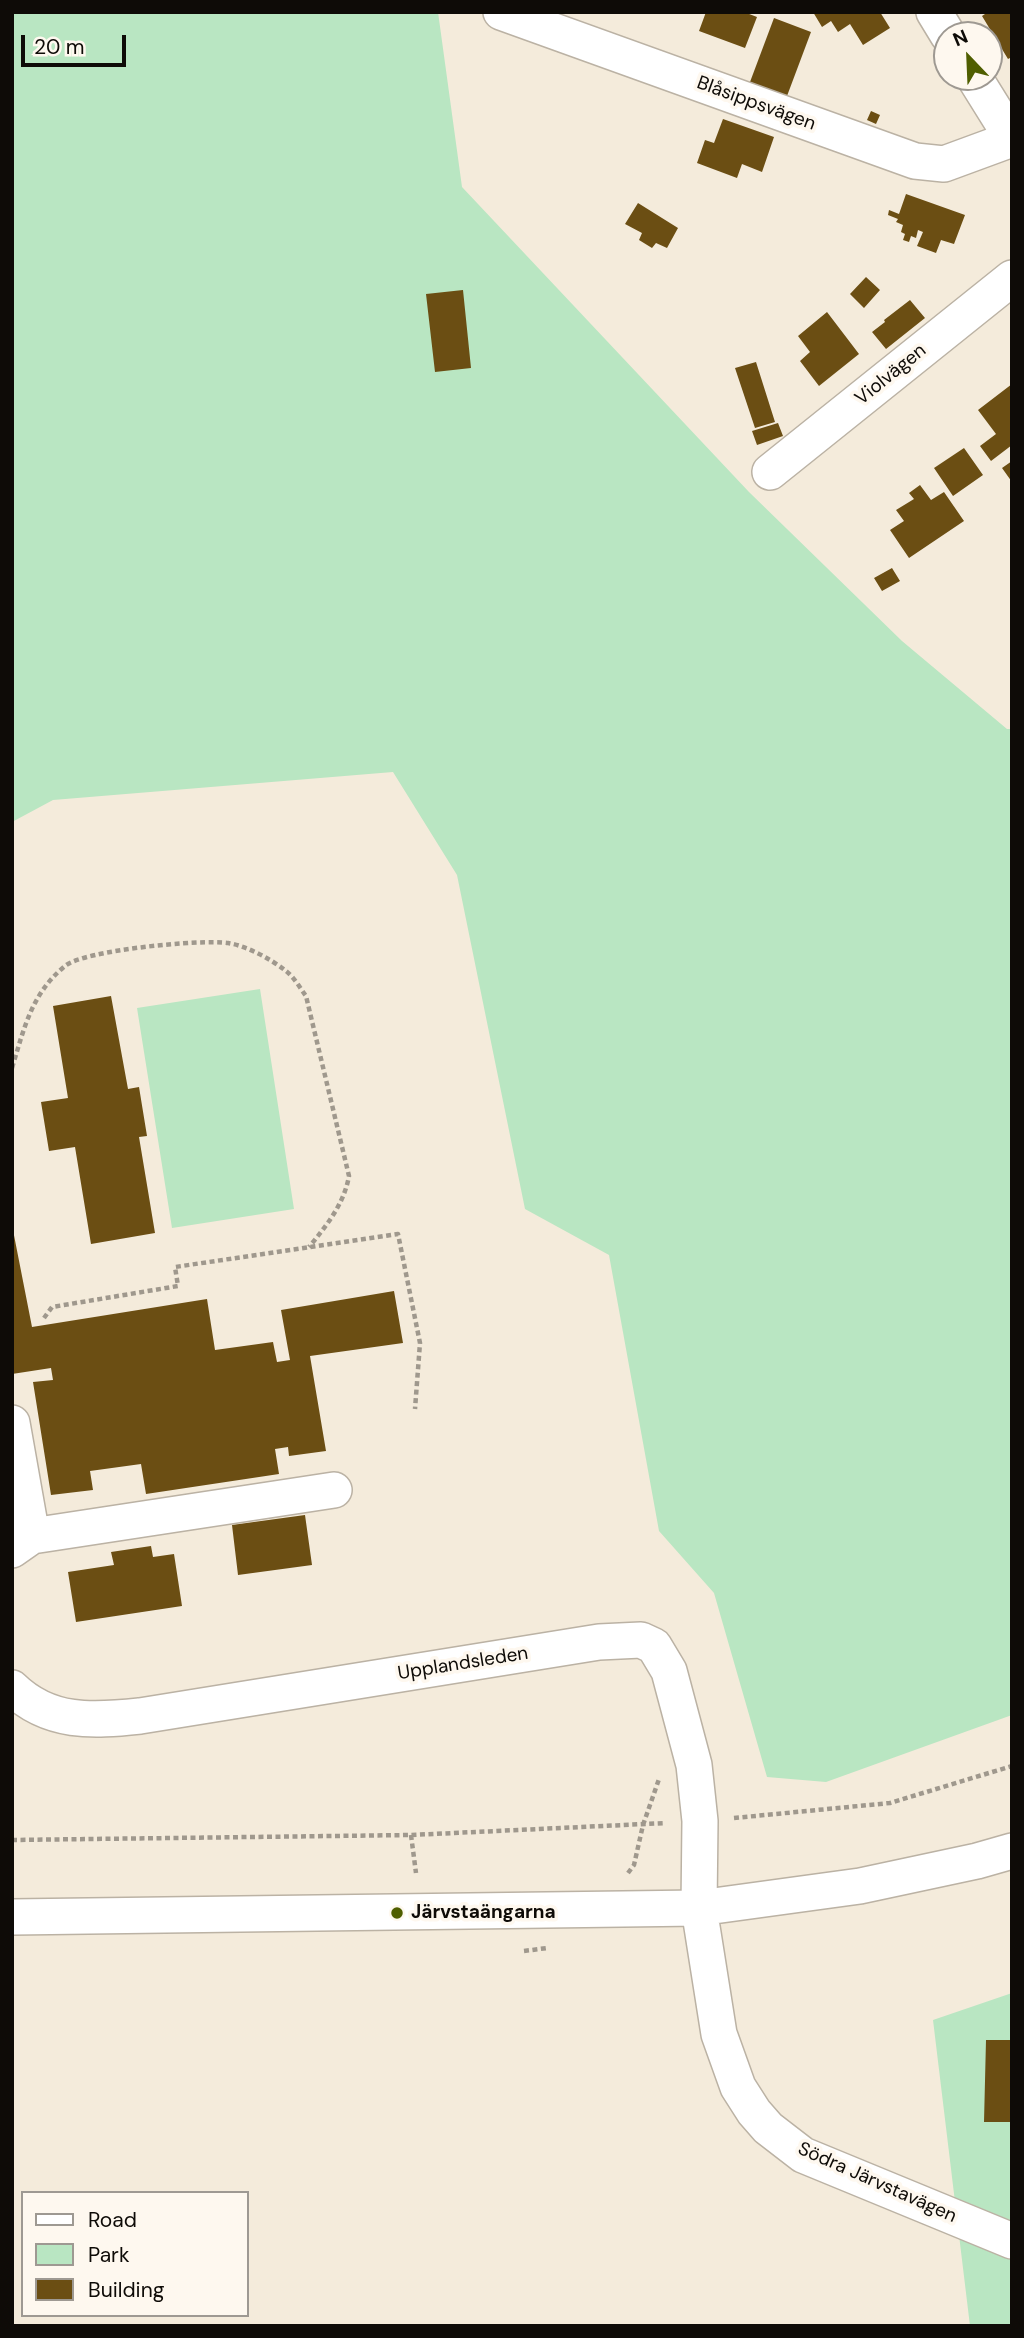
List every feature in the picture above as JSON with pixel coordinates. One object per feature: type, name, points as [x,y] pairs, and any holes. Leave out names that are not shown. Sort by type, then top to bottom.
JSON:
[{"type":"street","name":"Blåsippsvägen","points":[[502,12],[915,161],[944,164],[1012,139]]},
{"type":"street","points":[[983,91],[1012,139]]},
{"type":"street","name":"Violvägen","points":[[770,472],[1012,278]]},
{"type":"street","points":[[12,1423],[22,1543],[334,1490]]},
{"type":"street","name":"Upplandsleden","points":[[12,1688],[33,1705],[47,1712],[72,1719],[99,1720],[599,1642],[641,1640],[654,1646],[669,1671],[694,1765],[699,1821],[699,1908]]},
{"type":"street","points":[[12,1917],[699,1908],[860,1886],[1012,1851]]},
{"type":"street","name":"Södra Järvstavägen","points":[[699,1908],[713,1999],[727,2062],[738,2087],[768,2128],[803,2155],[1012,2242]]},
{"type":"path","points":[[12,1068],[30,1008],[67,963],[124,950],[187,943],[229,943],[261,956],[288,972],[306,996],[349,1176],[346,1194],[327,1226],[309,1247]]},
{"type":"path","points":[[44,1318],[52,1307],[178,1286],[176,1267],[398,1234],[420,1343],[415,1409]]},
{"type":"path","points":[[12,1840],[411,1835],[699,1821],[891,1803],[1012,1766]]},
{"type":"path","points":[[623,1880],[634,1866],[643,1825],[660,1776]]},
{"type":"path","points":[[411,1835],[416,1873]]},
{"type":"path","points":[[524,1951],[551,1947]]},
{"type":"green space","points":[[12,12],[438,12],[462,187],[749,492],[902,641],[1007,729],[1012,729],[1012,1715],[826,1782],[767,1777],[714,1593],[659,1531],[609,1255],[525,1209],[457,875],[393,772],[53,800],[12,822]]},
{"type":"green space","points":[[260,989],[294,1209],[172,1228],[137,1008]]},
{"type":"green space","points":[[1012,1993],[1012,2326],[970,2326],[933,2020]]},
{"type":"building","points":[[706,12],[744,12],[757,17],[745,48],[699,31]]},
{"type":"building","points":[[813,12],[880,12],[890,28],[863,45],[850,24],[838,32],[831,21],[822,27]]},
{"type":"building","points":[[988,12],[1012,12],[1012,57],[1008,59],[1003,51],[1003,21],[985,21],[982,16]]},
{"type":"building","points":[[774,18],[811,32],[787,96],[750,82]]},
{"type":"building","points":[[871,111],[880,115],[876,124],[867,120]]},
{"type":"building","points":[[723,119],[774,137],[762,172],[742,164],[737,178],[697,163],[705,140],[714,143]]},
{"type":"building","points":[[906,194],[965,215],[954,244],[941,240],[936,253],[917,246],[923,232],[918,230],[916,238],[911,236],[909,242],[903,240],[903,225],[896,222],[898,219],[888,215],[889,210],[899,214]]},
{"type":"building","points":[[638,203],[678,228],[667,248],[656,243],[652,248],[639,240],[642,233],[625,224]]},
{"type":"building","points":[[866,277],[880,290],[864,308],[850,294]]},
{"type":"building","points":[[463,290],[471,368],[435,372],[426,294]]},
{"type":"building","points":[[910,300],[925,318],[886,349],[872,332]]},
{"type":"building","points":[[827,312],[859,354],[819,386],[800,361],[810,352],[798,336]]},
{"type":"building","points":[[756,362],[775,422],[755,428],[735,368]]},
{"type":"building","points":[[1012,384],[1012,445],[991,461],[980,446],[996,434],[978,410]]},
{"type":"building","points":[[778,423],[783,436],[757,445],[752,431]]},
{"type":"building","points":[[964,448],[983,475],[953,496],[934,468]]},
{"type":"building","points":[[1012,461],[1012,482],[1002,468]]},
{"type":"building","points":[[920,485],[931,500],[944,492],[964,521],[909,558],[890,530],[904,521],[896,510],[914,499],[909,493]]},
{"type":"building","points":[[892,568],[900,581],[882,591],[874,578]]},
{"type":"building","points":[[111,996],[128,1089],[139,1087],[147,1136],[139,1137],[155,1233],[91,1244],[75,1147],[49,1151],[41,1102],[68,1098],[53,1006]]},
{"type":"building","points":[[12,1225],[32,1327],[207,1299],[215,1350],[273,1342],[277,1362],[290,1360],[281,1310],[394,1291],[403,1343],[310,1356],[326,1451],[289,1456],[288,1447],[275,1449],[279,1474],[146,1494],[141,1464],[90,1471],[93,1490],[51,1495],[33,1382],[53,1380],[51,1368],[12,1374]]},
{"type":"building","points":[[305,1515],[312,1565],[238,1575],[232,1525]]},
{"type":"building","points":[[151,1546],[153,1557],[174,1554],[182,1606],[76,1622],[68,1572],[114,1565],[111,1552]]},
{"type":"building","points":[[986,2040],[1012,2040],[1012,2122],[984,2122]]},
{"type":"place","name":"Järvstaängarna","points":[[397,1913]]}]
